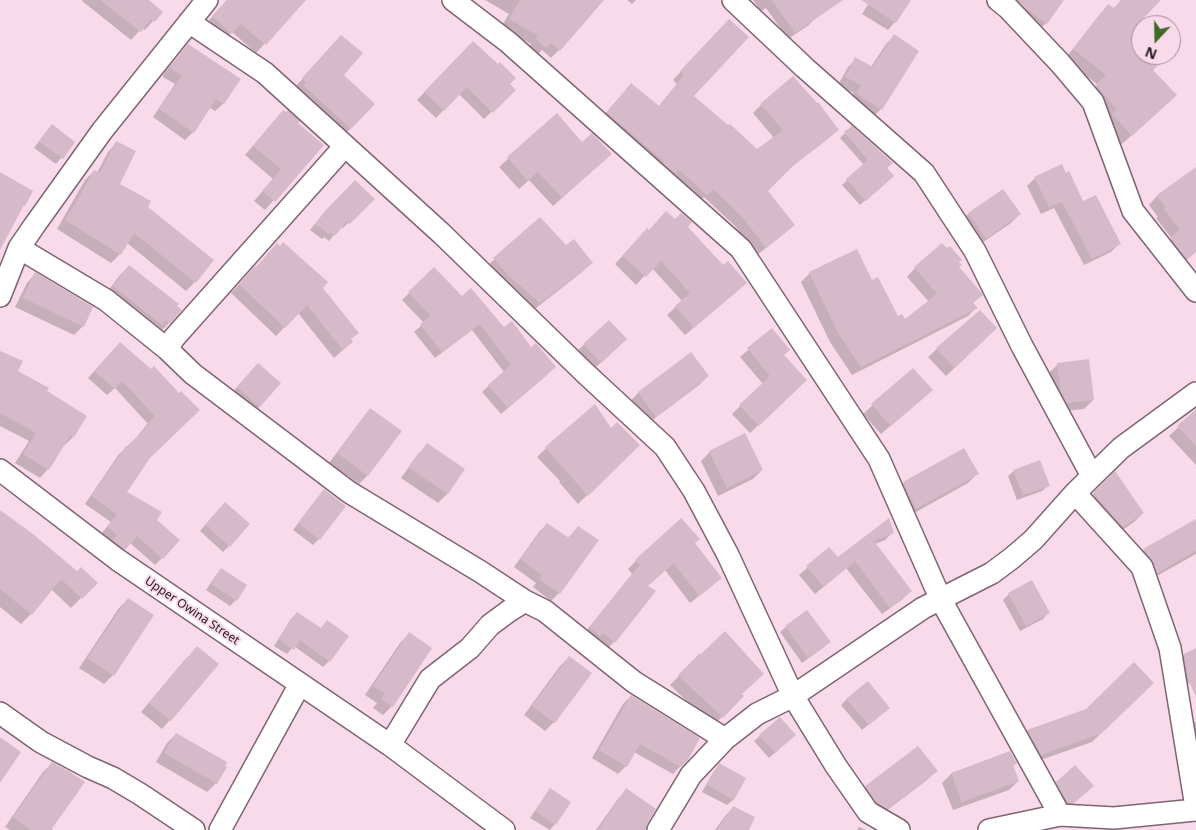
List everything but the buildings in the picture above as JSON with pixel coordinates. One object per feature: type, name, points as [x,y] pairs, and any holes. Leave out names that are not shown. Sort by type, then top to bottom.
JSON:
[{"type":"street","points":[[0,296],[19,248],[34,226],[102,131],[206,0]]},
{"type":"street","points":[[453,0],[508,42],[741,249],[879,459],[941,600],[1060,815]]},
{"type":"street","points":[[734,0],[805,68],[924,174],[975,252],[1022,346],[1092,476]]},
{"type":"street","points":[[998,0],[1060,62],[1093,102],[1133,211],[1196,291]]},
{"type":"street","points":[[189,22],[265,73],[442,234],[585,373],[665,447],[694,491],[728,555],[793,696],[836,766],[868,812],[899,830]]},
{"type":"street","points":[[167,349],[174,338],[346,146]]},
{"type":"street","points":[[19,248],[106,300],[167,349],[194,374],[349,492],[525,601],[545,611],[634,682],[725,739]]},
{"type":"street","points":[[658,830],[691,774],[725,739],[757,714],[793,696],[923,608],[992,573],[1033,540],[1075,493],[1121,448],[1196,393]]},
{"type":"street","name":"Upper Owina Street","points":[[0,470],[118,560],[390,744],[504,830]]},
{"type":"street","points":[[989,830],[1060,815],[1114,818],[1196,808],[1170,648],[1142,567],[1075,493]]},
{"type":"street","points":[[390,744],[430,679],[470,648],[490,625],[525,601]]},
{"type":"street","points":[[220,830],[300,684]]},
{"type":"street","points":[[0,713],[41,742],[113,778],[194,830]]}]
